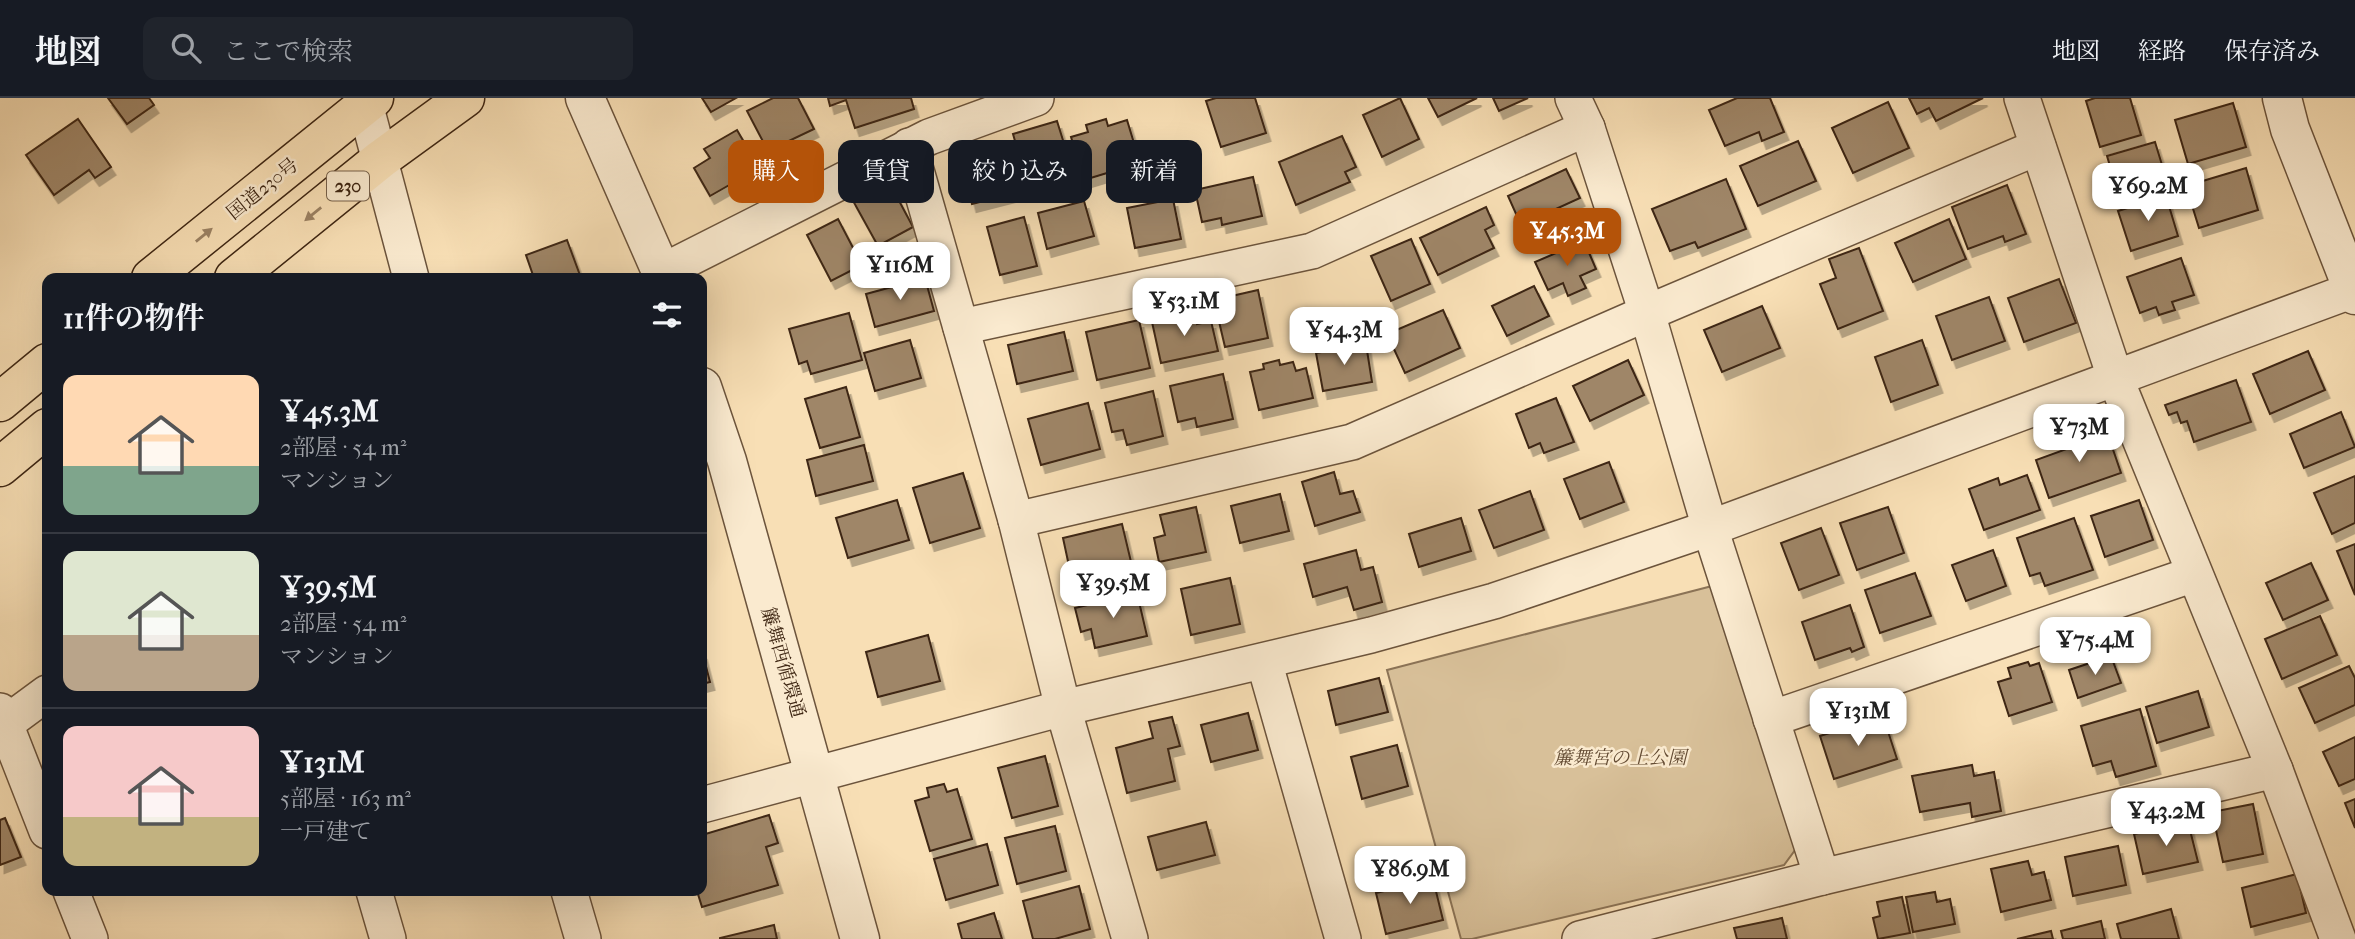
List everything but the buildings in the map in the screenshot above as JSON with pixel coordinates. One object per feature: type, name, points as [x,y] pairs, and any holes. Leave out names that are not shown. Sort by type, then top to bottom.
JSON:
[{"type":"highway","name":"230","points":[[240,273],[381,159],[465,98]]},
{"type":"highway","name":"国道230号","points":[[157,273],[369,101]]},
{"type":"highway","points":[[0,402],[42,367]]},
{"type":"highway","points":[[0,467],[42,432]]},
{"type":"street","points":[[585,98],[662,273]]},
{"type":"street","points":[[921,140],[1036,98]]},
{"type":"street","points":[[2022,98],[2116,380],[2275,770],[2339,939]]},
{"type":"street","points":[[707,804],[1063,708],[1264,661],[1494,601],[1710,528],[2354,293],[2290,129],[2282,98]]},
{"type":"street","points":[[369,101],[410,273]]},
{"type":"street","points":[[961,327],[1312,251],[1580,113],[1647,313],[1710,528],[1822,877]]},
{"type":"street","points":[[1016,520],[1352,442],[2038,147]]},
{"type":"street","points":[[667,273],[838,183]]},
{"type":"street","points":[[925,203],[1016,520],[1063,708],[1129,939]]},
{"type":"street","name":"簾舞西循環通","points":[[707,402],[727,461],[860,939]]},
{"type":"street","points":[[1771,719],[2194,574]]},
{"type":"street","points":[[1264,661],[1343,939]]},
{"type":"street","points":[[42,696],[2,718],[42,818]]},
{"type":"street","points":[[1580,939],[1822,877],[2275,770]]},
{"type":"street","points":[[73,896],[90,939]]},
{"type":"street","points":[[375,896],[388,939]]},
{"type":"street","points":[[570,896],[583,939]]},
{"type":"green space","name":"簾舞宮の上公園","points":[[1716,585],[1798,846],[1784,865],[1472,939],[1461,939],[1387,670]]}]
